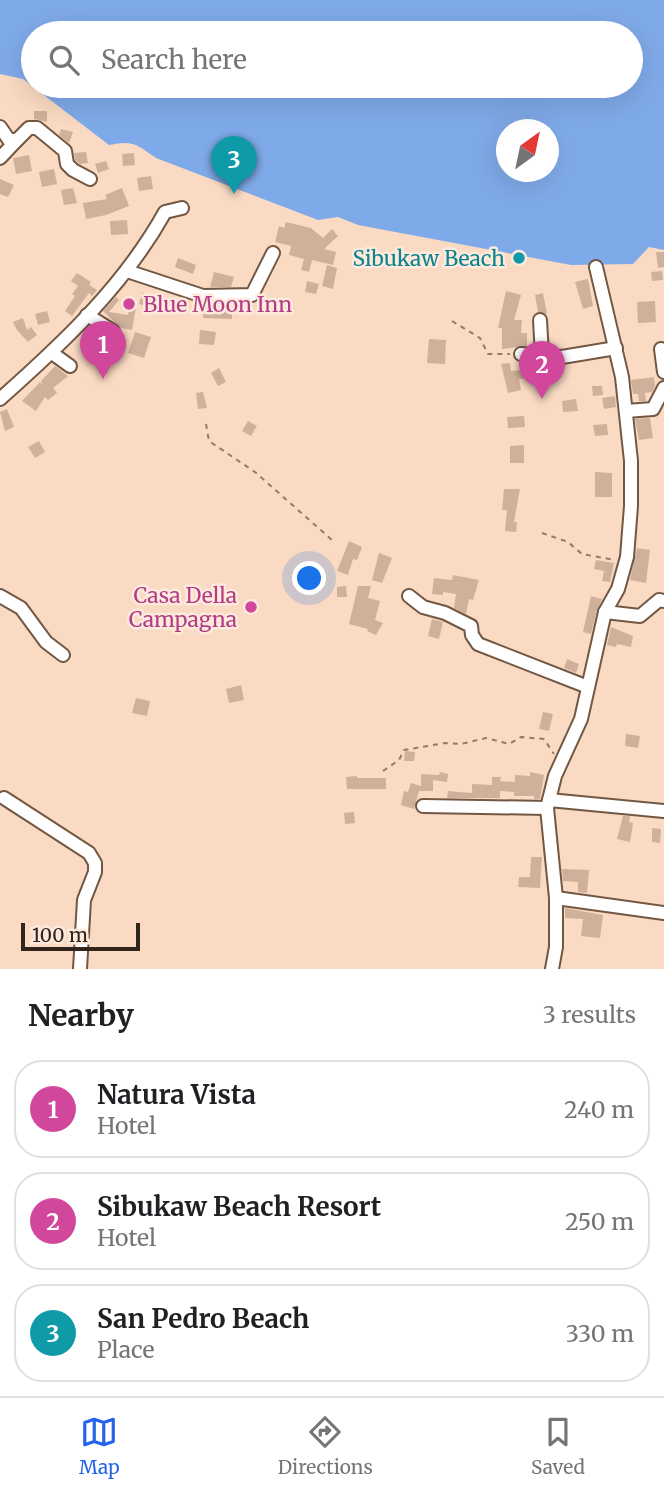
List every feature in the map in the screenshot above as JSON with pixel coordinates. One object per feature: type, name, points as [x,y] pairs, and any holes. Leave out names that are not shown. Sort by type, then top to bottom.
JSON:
[{"type":"street","points":[[0,127],[9,140],[17,140]]},
{"type":"street","points":[[0,158],[29,128],[37,128],[65,151],[67,164],[73,170],[90,179]]},
{"type":"street","points":[[0,399],[52,353],[127,271],[165,212],[182,208]]},
{"type":"street","points":[[127,271],[203,296],[252,295],[273,253]]},
{"type":"street","points":[[552,969],[556,947],[556,898],[548,804],[560,764],[581,719],[605,612],[618,589],[625,562],[631,506],[631,461],[626,411],[616,348],[596,267]]},
{"type":"street","points":[[87,315],[113,331]]},
{"type":"street","points":[[540,320],[542,355]]},
{"type":"street","points":[[521,354],[562,357],[616,348]]},
{"type":"street","points":[[661,349],[664,372]]},
{"type":"street","points":[[52,353],[70,366]]},
{"type":"street","points":[[626,411],[653,409],[664,388]]},
{"type":"street","points":[[0,596],[21,608],[46,642],[63,655]]},
{"type":"street","points":[[409,596],[423,607],[445,613],[471,626],[472,635],[478,644],[588,687]]},
{"type":"street","points":[[605,612],[640,616],[662,596]]},
{"type":"street","points":[[4,798],[89,853],[95,863],[95,872],[84,900],[80,969]]},
{"type":"street","points":[[423,806],[548,804],[664,811]]},
{"type":"street","points":[[556,898],[664,913]]},
{"type":"path","points":[[452,321],[480,338],[488,354],[521,354]]},
{"type":"path","points":[[206,424],[209,440],[255,472],[332,540]]},
{"type":"path","points":[[542,533],[568,542],[582,554],[625,562]]},
{"type":"path","points":[[383,771],[400,760],[404,750],[444,743],[461,744],[486,738],[509,744],[521,737],[544,739],[560,764]]},
{"type":"water","points":[[0,0],[664,0],[664,250],[649,247],[633,264],[571,265],[358,225],[338,217],[318,220],[156,158],[134,144],[109,145],[48,98],[643,98],[643,21],[21,21],[21,79],[0,74]]},
{"type":"building","points":[[34,111],[47,111],[47,122],[34,119]]},
{"type":"building","points":[[61,129],[73,132],[69,143],[59,135]]},
{"type":"building","points":[[86,152],[88,163],[80,164],[75,160],[74,153]]},
{"type":"building","points":[[134,153],[135,165],[123,166],[122,154]]},
{"type":"building","points":[[29,155],[32,171],[16,174],[13,158]]},
{"type":"building","points":[[106,161],[109,169],[98,173],[95,164]]},
{"type":"building","points":[[54,169],[57,184],[42,187],[39,172]]},
{"type":"building","points":[[151,176],[153,189],[139,191],[137,178]]},
{"type":"building","points":[[0,179],[14,185],[8,197],[0,194]]},
{"type":"building","points":[[73,188],[77,203],[64,205],[61,190]]},
{"type":"building","points":[[122,188],[129,206],[86,219],[83,203],[107,199],[105,195]]},
{"type":"building","points":[[127,220],[128,234],[111,235],[110,221]]},
{"type":"building","points":[[286,222],[311,228],[323,238],[332,229],[338,236],[324,249],[336,252],[333,265],[312,260],[309,272],[301,270],[304,259],[289,255],[291,246],[275,242],[279,226],[284,228]]},
{"type":"building","points":[[656,252],[664,252],[664,267],[658,268]]},
{"type":"building","points":[[178,258],[196,265],[193,274],[175,267]]},
{"type":"building","points":[[327,265],[337,268],[333,289],[322,286]]},
{"type":"building","points":[[662,271],[663,280],[652,281],[651,272]]},
{"type":"building","points":[[214,272],[234,277],[231,287],[210,287]]},
{"type":"building","points":[[77,273],[91,282],[89,285],[97,290],[92,296],[89,293],[72,316],[65,311],[75,296],[72,294],[78,286],[71,281]]},
{"type":"building","points":[[588,279],[593,306],[583,309],[575,282]]},
{"type":"building","points":[[307,281],[319,284],[316,294],[305,292]]},
{"type":"building","points":[[506,291],[521,295],[514,320],[522,320],[521,333],[527,333],[527,346],[502,349],[502,328],[498,328]]},
{"type":"building","points":[[142,293],[152,296],[150,307],[139,304]]},
{"type":"building","points":[[543,293],[546,314],[538,312],[535,295]]},
{"type":"building","points":[[116,297],[119,300],[109,312],[128,315],[130,301],[137,302],[132,330],[121,328],[103,311]]},
{"type":"building","points":[[655,301],[656,322],[638,323],[637,302]]},
{"type":"building","points":[[204,307],[232,311],[232,319],[203,318]]},
{"type":"building","points":[[47,311],[50,322],[38,325],[35,314]]},
{"type":"building","points":[[23,318],[27,330],[31,327],[37,335],[28,342],[13,322]]},
{"type":"building","points":[[200,330],[216,332],[214,345],[199,344]]},
{"type":"building","points":[[135,332],[151,337],[144,358],[128,353]]},
{"type":"building","points":[[429,339],[446,340],[445,364],[427,363]]},
{"type":"building","points":[[510,363],[511,371],[528,369],[529,378],[519,379],[521,390],[508,393],[501,364]]},
{"type":"building","points":[[55,366],[68,376],[53,388],[57,393],[48,400],[45,397],[36,411],[22,401],[40,382],[43,385],[41,381]]},
{"type":"building","points":[[219,368],[226,382],[218,386],[211,373]]},
{"type":"building","points":[[654,377],[655,386],[652,392],[645,393],[646,401],[639,401],[638,394],[633,394],[631,380]]},
{"type":"building","points":[[592,386],[602,386],[603,395],[593,396]]},
{"type":"building","points":[[203,392],[207,408],[198,409],[196,393]]},
{"type":"building","points":[[615,396],[616,407],[604,409],[602,398]]},
{"type":"building","points":[[576,399],[578,411],[563,412],[562,401]]},
{"type":"building","points":[[7,409],[14,427],[5,431],[0,412]]},
{"type":"building","points":[[524,416],[525,427],[508,428],[507,417]]},
{"type":"building","points":[[650,418],[653,438],[639,440],[635,419]]},
{"type":"building","points":[[248,421],[257,426],[251,436],[242,431]]},
{"type":"building","points":[[607,424],[608,435],[595,436],[593,425]]},
{"type":"building","points":[[39,441],[45,452],[35,458],[28,447]]},
{"type":"building","points":[[524,445],[524,463],[510,463],[510,446]]},
{"type":"building","points":[[595,472],[612,473],[612,497],[595,497]]},
{"type":"building","points":[[504,489],[520,489],[514,522],[517,522],[516,532],[505,531],[507,510],[502,510]]},
{"type":"building","points":[[349,541],[362,547],[357,560],[353,559],[348,575],[337,571]]},
{"type":"building","points":[[637,548],[650,550],[646,583],[630,580]]},
{"type":"building","points":[[379,553],[392,558],[382,583],[372,580]]},
{"type":"building","points":[[596,560],[614,563],[610,582],[602,581],[604,571],[594,569]]},
{"type":"building","points":[[453,575],[479,580],[473,600],[469,599],[466,614],[454,608],[456,594],[432,594],[434,578],[452,580]]},
{"type":"building","points":[[346,586],[347,597],[337,597],[337,587]]},
{"type":"building","points":[[358,586],[371,586],[368,598],[380,601],[375,620],[383,623],[376,635],[367,631],[368,629],[349,624]]},
{"type":"building","points":[[591,596],[602,599],[591,634],[583,632]]},
{"type":"building","points":[[432,619],[443,622],[439,639],[428,636]]},
{"type":"building","points":[[611,627],[633,636],[631,647],[607,645]]},
{"type":"building","points":[[567,659],[579,664],[576,673],[564,668]]},
{"type":"building","points":[[241,685],[244,700],[229,703],[226,689]]},
{"type":"building","points":[[136,698],[150,701],[147,716],[132,713]]},
{"type":"building","points":[[543,712],[553,714],[549,731],[539,729]]},
{"type":"building","points":[[626,734],[640,736],[638,748],[625,746]]},
{"type":"building","points":[[405,751],[415,752],[414,761],[404,761]]},
{"type":"building","points":[[440,772],[448,774],[447,782],[433,780],[433,791],[419,791],[414,809],[401,805],[404,791],[408,792],[411,783],[421,786],[421,774],[439,775]]},
{"type":"building","points":[[530,772],[544,775],[540,799],[534,799],[534,796],[514,796],[514,792],[500,791],[500,798],[447,798],[448,791],[472,793],[472,784],[492,785],[492,777],[501,777],[500,781],[515,782],[515,775],[530,776]]},
{"type":"building","points":[[346,777],[386,778],[386,789],[347,789]]},
{"type":"building","points":[[354,812],[355,823],[345,824],[344,813]]},
{"type":"building","points":[[623,816],[630,816],[629,822],[633,823],[630,842],[617,839]]},
{"type":"building","points":[[652,828],[661,829],[660,843],[652,842]]},
{"type":"building","points":[[531,857],[542,857],[540,888],[518,887],[519,877],[530,877]]},
{"type":"building","points":[[562,869],[589,870],[587,893],[578,892],[578,882],[563,881]]},
{"type":"building","points":[[565,908],[603,915],[600,938],[581,936],[583,919],[565,918]]},
{"type":"place","name":"San Pedro Beach","points":[[234,194]]},
{"type":"place","name":"Sibukaw Beach","points":[[519,258]]},
{"type":"place","name":"Blue Moon Inn","points":[[129,304]]},
{"type":"place","name":"Natura Vista","points":[[103,379]]},
{"type":"place","name":"Sibukaw Beach Resort","points":[[542,399]]},
{"type":"place","name":"Casa Della Campagna","points":[[251,607]]}]
